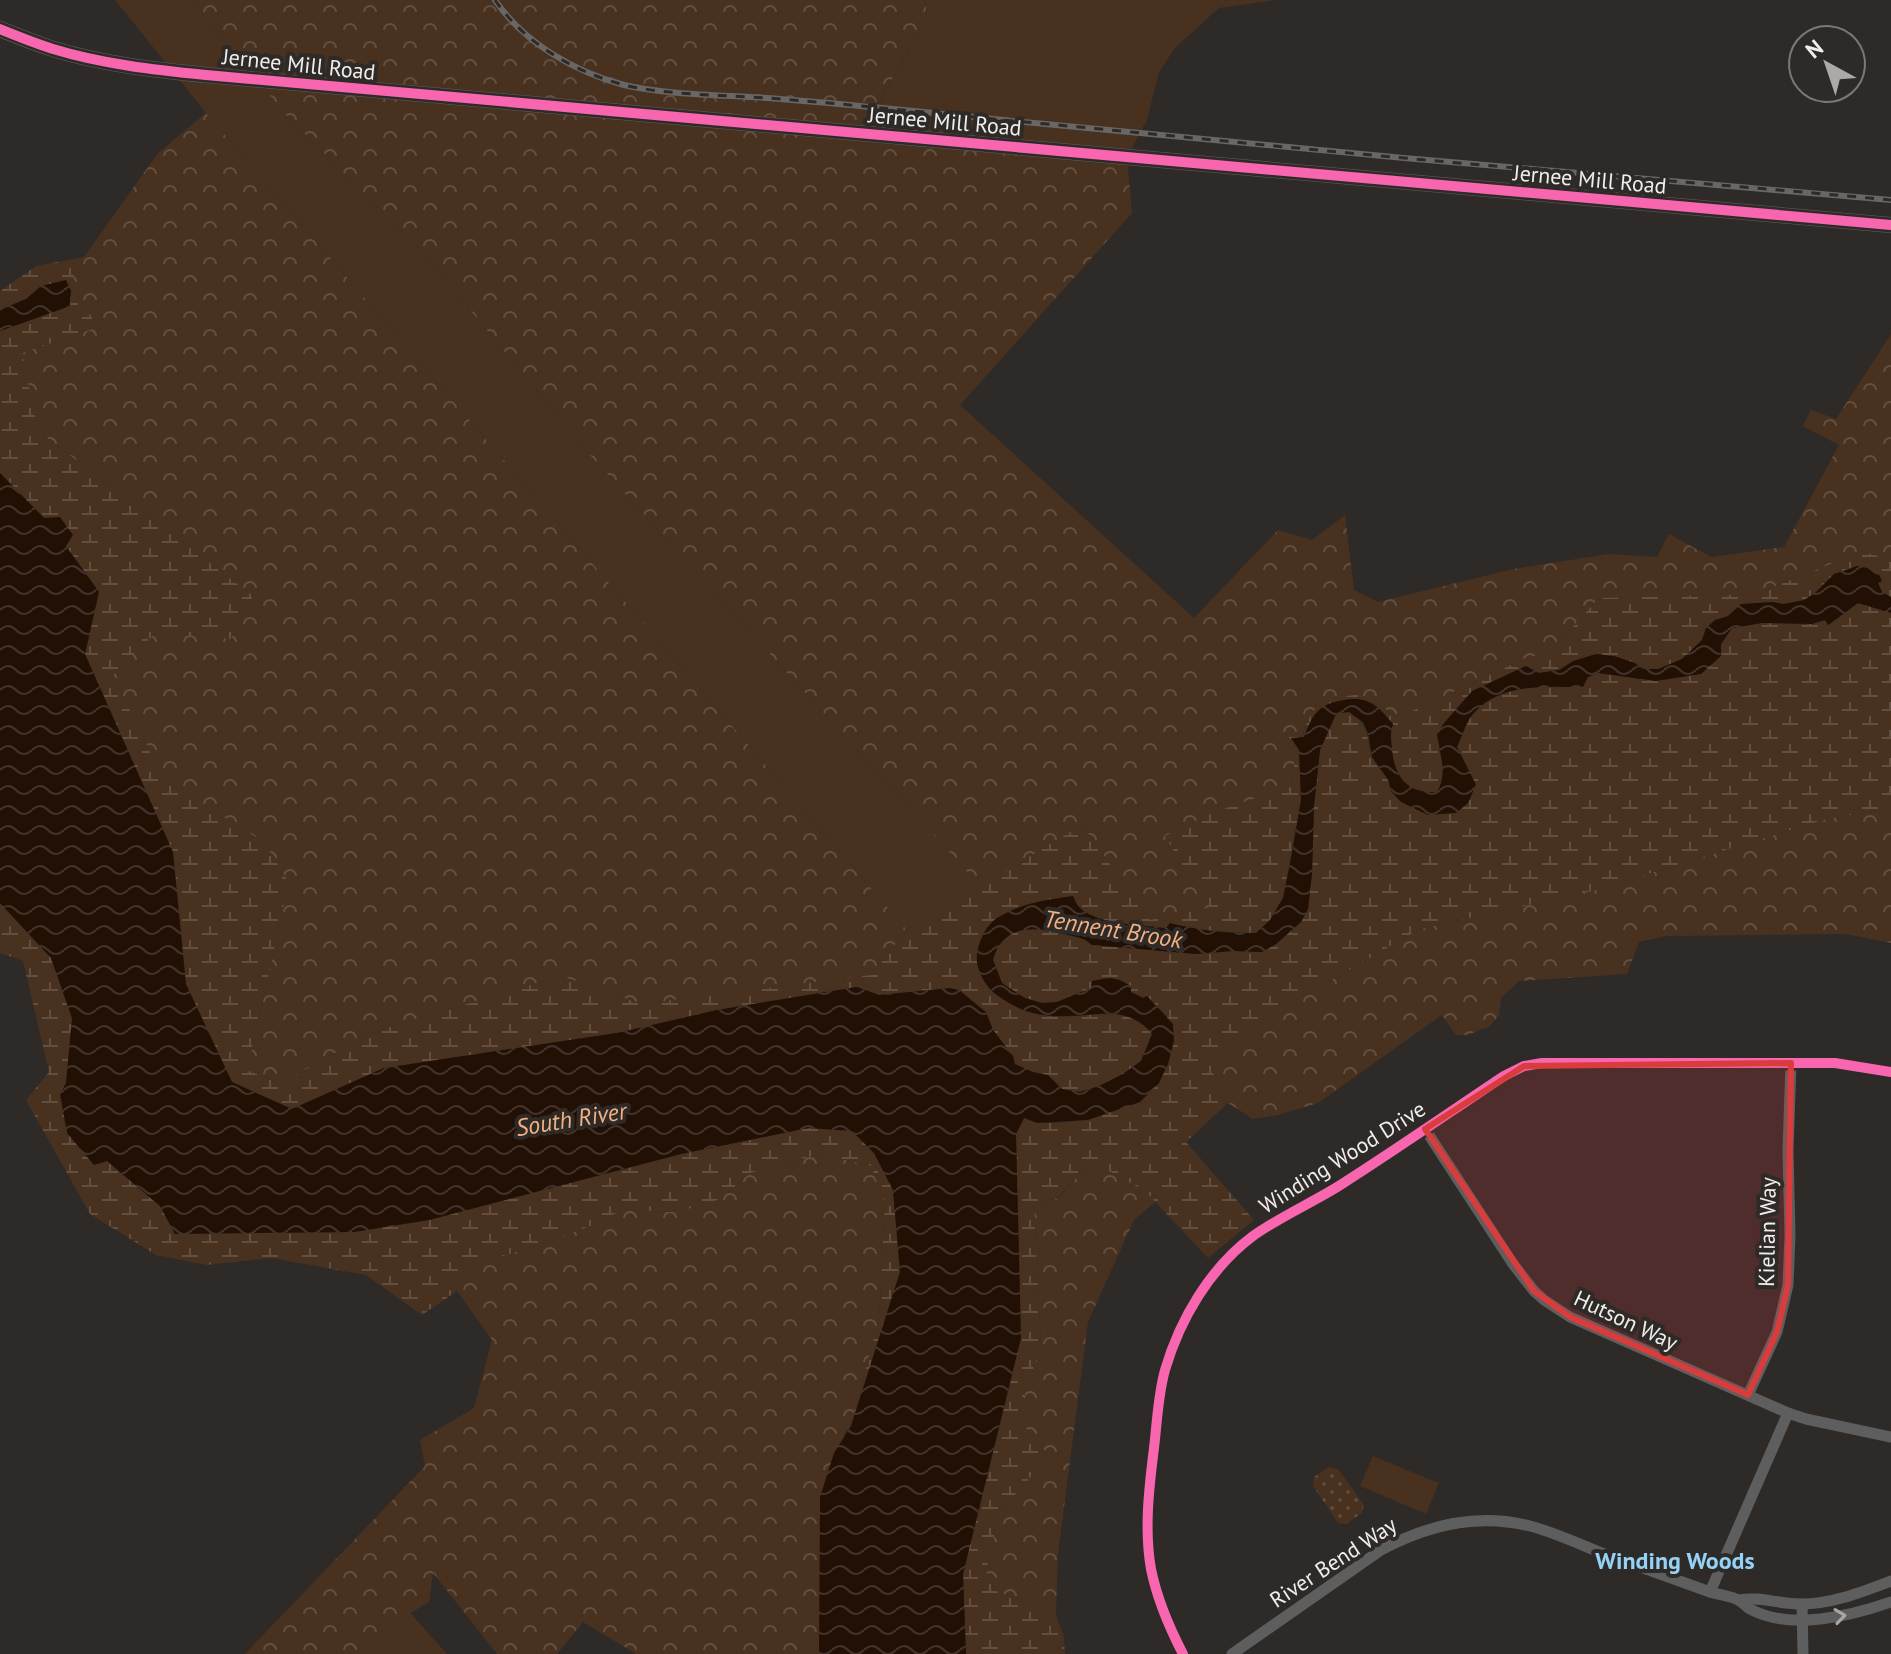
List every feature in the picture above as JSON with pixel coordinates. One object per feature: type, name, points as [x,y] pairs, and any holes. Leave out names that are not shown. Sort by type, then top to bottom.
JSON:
[{"type":"street","name":"Jernee Mill Road","points":[[0,29],[53,49],[154,70],[1891,225]]},
{"type":"street","name":"Winding Wood Drive","points":[[1183,1654],[1167,1620],[1149,1550],[1147,1510],[1164,1375],[1190,1311],[1204,1287],[1238,1248],[1524,1066],[1558,1063],[1835,1063],[1891,1072]]},
{"type":"street","name":"Kielian Way","points":[[1748,1395],[1777,1332],[1788,1285],[1791,1063]]},
{"type":"street","name":"Hutson Way","points":[[1425,1129],[1513,1264],[1544,1300],[1570,1317],[1788,1413],[1891,1437]]},
{"type":"street","points":[[1710,1592],[1788,1413]]},
{"type":"street","name":"River Bend Way","points":[[1232,1654],[1381,1550],[1430,1528],[1464,1521],[1496,1521],[1530,1526],[1739,1600],[1749,1609],[1768,1615],[1803,1620],[1855,1614],[1891,1602]]},
{"type":"street","name":"River Bend Way","points":[[1739,1600],[1752,1597],[1802,1604],[1851,1596],[1891,1581]]},
{"type":"street","points":[[1802,1604],[1803,1654]]},
{"type":"highlighted area","points":[[1791,1063],[1788,1285],[1777,1332],[1748,1395],[1570,1317],[1534,1291],[1425,1129],[1524,1066]]},
{"type":"green space","points":[[115,0],[192,0],[240,63],[260,80],[277,106],[424,254],[588,453],[981,887],[907,930],[206,113]]},
{"type":"green space","points":[[192,0],[925,0],[927,18],[862,132],[1127,157],[1132,213],[960,405],[1194,618],[1278,530],[1312,540],[1345,515],[1354,590],[1378,602],[1513,569],[1609,554],[1657,557],[1669,534],[1711,557],[1784,547],[1839,445],[1803,426],[1811,410],[1836,419],[1891,334],[1891,559],[1862,552],[1755,594],[1599,598],[1550,652],[1524,659],[1397,718],[1384,708],[1306,724],[1296,752],[1291,787],[1217,811],[1209,908],[1150,920],[1082,825],[981,887],[588,453],[424,254],[277,106],[260,80],[240,63]]},
{"type":"green space","points":[[925,0],[1277,0],[1219,8],[1175,48],[1159,72],[1147,120],[1127,157],[862,133],[927,18]]},
{"type":"green space","points":[[206,113],[907,930],[871,975],[641,1004],[561,976],[373,1032],[280,1084],[247,1070],[289,883],[263,842],[164,781],[113,675],[156,632],[231,638],[253,596],[38,431],[21,353],[98,327],[70,283],[84,257],[158,153]]},
{"type":"green space","points":[[84,257],[70,283],[98,327],[22,353],[38,431],[253,596],[231,639],[156,632],[113,675],[164,781],[264,842],[289,883],[247,1070],[280,1084],[373,1032],[561,976],[641,1004],[871,975],[907,930],[1082,825],[1150,920],[1208,908],[1165,836],[1217,811],[1291,787],[1296,752],[1289,737],[1303,735],[1311,714],[1325,702],[1359,695],[1374,701],[1397,718],[1524,659],[1550,652],[1599,598],[1755,594],[1862,552],[1891,559],[1891,597],[1882,592],[1878,583],[1834,574],[1814,594],[1799,602],[1741,606],[1714,623],[1690,652],[1663,668],[1644,668],[1635,663],[1573,661],[1559,670],[1539,673],[1526,666],[1472,691],[1439,750],[1443,771],[1437,792],[1410,787],[1400,776],[1392,750],[1393,724],[1327,703],[1318,710],[1309,725],[1299,750],[1301,800],[1283,898],[1270,920],[1256,933],[1195,930],[1170,923],[1166,928],[1108,921],[1087,913],[1072,896],[977,951],[979,969],[987,985],[1017,1008],[1056,1017],[1114,1014],[1141,1023],[1153,1034],[1141,1061],[1123,1074],[1080,1092],[1062,1089],[1048,1075],[1033,1073],[1015,1064],[1013,1056],[993,1030],[986,1012],[950,988],[879,995],[857,987],[717,1010],[617,1033],[384,1068],[292,1109],[232,1082],[185,984],[173,852],[85,654],[99,591],[44,518],[0,473],[0,331],[70,306],[41,286],[26,299],[0,310],[0,291],[36,266]]},
{"type":"green space","points":[[1858,603],[1891,613],[1891,808],[1826,819],[1592,891],[1420,929],[1261,1020],[1230,1043],[1211,1069],[1228,1103],[1186,1142],[1254,1220],[1208,1258],[1145,1191],[1091,1161],[1057,1198],[1034,1207],[1041,1345],[1017,1418],[1049,1456],[999,1513],[986,1572],[996,1591],[1056,1615],[1064,1637],[1065,1654],[966,1654],[963,1574],[1021,1338],[1016,1134],[1024,1118],[1038,1122],[1067,1122],[1140,1102],[1167,1016],[1147,997],[1131,992],[1091,988],[1057,1002],[1042,1003],[1025,998],[1002,983],[993,960],[1004,939],[1013,933],[1034,929],[1078,937],[1092,945],[1196,954],[1262,952],[1301,922],[1308,909],[1320,750],[1336,714],[1349,712],[1364,726],[1372,758],[1401,802],[1476,785],[1457,747],[1471,716],[1497,696],[1525,688],[1582,687],[1588,677],[1598,673],[1656,681],[1721,645],[1732,628],[1762,623],[1812,624],[1826,620],[1829,625]]},
{"type":"green space","points":[[1891,808],[1891,943],[1846,934],[1666,936],[1639,942],[1627,974],[1519,981],[1501,998],[1499,1015],[1490,1026],[1468,1035],[1456,1035],[1442,1015],[1318,1103],[1278,1115],[1252,1119],[1228,1103],[1210,1069],[1230,1043],[1261,1020],[1420,929],[1592,891],[1826,819]]},
{"type":"green space","points":[[0,903],[51,958],[72,1018],[66,1083],[60,1094],[107,1161],[160,1206],[175,1234],[354,1232],[429,1220],[681,1154],[808,1128],[852,1131],[874,1153],[893,1190],[900,1272],[851,1426],[879,1318],[885,1202],[871,1166],[820,1154],[750,1173],[720,1199],[679,1212],[622,1210],[596,1224],[434,1280],[457,1291],[422,1315],[366,1275],[271,1258],[207,1265],[156,1255],[90,1214],[26,1100],[49,1072],[23,961],[0,953]]},
{"type":"green space","points":[[821,1154],[871,1166],[885,1202],[879,1318],[851,1426],[844,1434],[819,1654],[636,1654],[583,1622],[557,1654],[497,1654],[433,1573],[429,1602],[381,1631],[358,1654],[245,1654],[425,1466],[420,1440],[474,1408],[492,1340],[457,1291],[433,1280],[596,1224],[622,1210],[678,1212],[720,1199],[750,1173]]},
{"type":"green space","points":[[1091,1161],[1145,1191],[1155,1202],[1134,1220],[1088,1322],[1058,1554],[1056,1615],[996,1591],[986,1572],[999,1513],[1049,1456],[1017,1418],[1041,1345],[1034,1207],[1058,1198]]},
{"type":"green space","points":[[1373,1456],[1439,1483],[1426,1514],[1360,1486]]},
{"type":"green space","points":[[1329,1467],[1338,1469],[1364,1505],[1362,1513],[1346,1524],[1338,1523],[1313,1486],[1314,1477]]},
{"type":"green space","points":[[404,1606],[447,1654],[351,1654]]},
{"type":"water","points":[[66,280],[71,291],[70,306],[0,331],[0,310],[26,299],[41,286]]},
{"type":"water","points":[[0,473],[44,518],[60,517],[73,535],[66,546],[99,592],[85,654],[173,852],[186,984],[232,1082],[292,1109],[384,1068],[617,1033],[717,1010],[857,987],[879,995],[950,988],[959,990],[986,1012],[993,1030],[1013,1056],[1015,1064],[1048,1075],[1062,1089],[1080,1092],[1123,1074],[1141,1061],[1152,1034],[1139,1022],[1122,1015],[1037,1014],[1004,1000],[986,985],[977,965],[978,950],[986,929],[997,918],[1015,909],[1073,896],[1078,906],[1087,913],[1108,921],[1166,928],[1170,923],[1213,931],[1256,933],[1270,920],[1283,898],[1291,859],[1301,800],[1299,750],[1291,738],[1304,737],[1314,716],[1323,707],[1353,699],[1367,701],[1377,707],[1393,724],[1392,750],[1396,768],[1404,782],[1418,790],[1437,792],[1443,771],[1437,734],[1444,723],[1472,691],[1526,666],[1539,673],[1559,670],[1573,661],[1596,654],[1614,656],[1635,663],[1642,669],[1658,669],[1682,659],[1702,640],[1706,628],[1715,620],[1728,616],[1741,604],[1784,604],[1804,600],[1834,574],[1857,566],[1879,574],[1882,581],[1878,583],[1882,592],[1891,597],[1891,613],[1858,603],[1828,625],[1825,620],[1812,624],[1762,623],[1732,628],[1721,644],[1721,656],[1701,674],[1656,681],[1598,673],[1588,677],[1583,687],[1525,688],[1497,696],[1471,716],[1457,747],[1476,785],[1468,803],[1456,813],[1428,815],[1401,802],[1390,790],[1389,781],[1372,757],[1363,722],[1349,712],[1336,714],[1320,750],[1308,909],[1301,922],[1262,952],[1196,954],[1092,945],[1078,937],[1034,929],[1013,933],[1005,939],[993,960],[1002,983],[1025,998],[1042,1003],[1057,1002],[1091,988],[1092,981],[1116,979],[1131,986],[1131,992],[1143,998],[1147,996],[1173,1024],[1174,1041],[1159,1083],[1140,1102],[1088,1120],[1037,1123],[1024,1118],[1016,1134],[1021,1338],[963,1574],[966,1654],[819,1654],[820,1497],[834,1453],[851,1426],[900,1272],[893,1190],[874,1153],[852,1131],[808,1128],[681,1154],[429,1220],[354,1232],[175,1234],[160,1206],[107,1161],[94,1165],[67,1133],[60,1094],[66,1083],[72,1018],[51,958],[0,903]]},
{"type":"railway","points":[[495,0],[520,30],[552,54],[587,72],[641,88],[1891,200]]},
{"type":"cycle path","points":[[0,29],[90,59],[187,73],[1891,225]]},
{"type":"cycle path","points":[[1183,1654],[1160,1602],[1149,1554],[1149,1494],[1161,1389],[1171,1351],[1188,1314],[1210,1279],[1237,1249],[1524,1066],[1542,1063],[1835,1063],[1891,1072]]},
{"type":"district","name":"Winding Woods","points":[[1675,1560]]},
{"type":"water label","name":"Tennent Brook","points":[[1113,929]]},
{"type":"water label","name":"South River","points":[[571,1119]]}]
